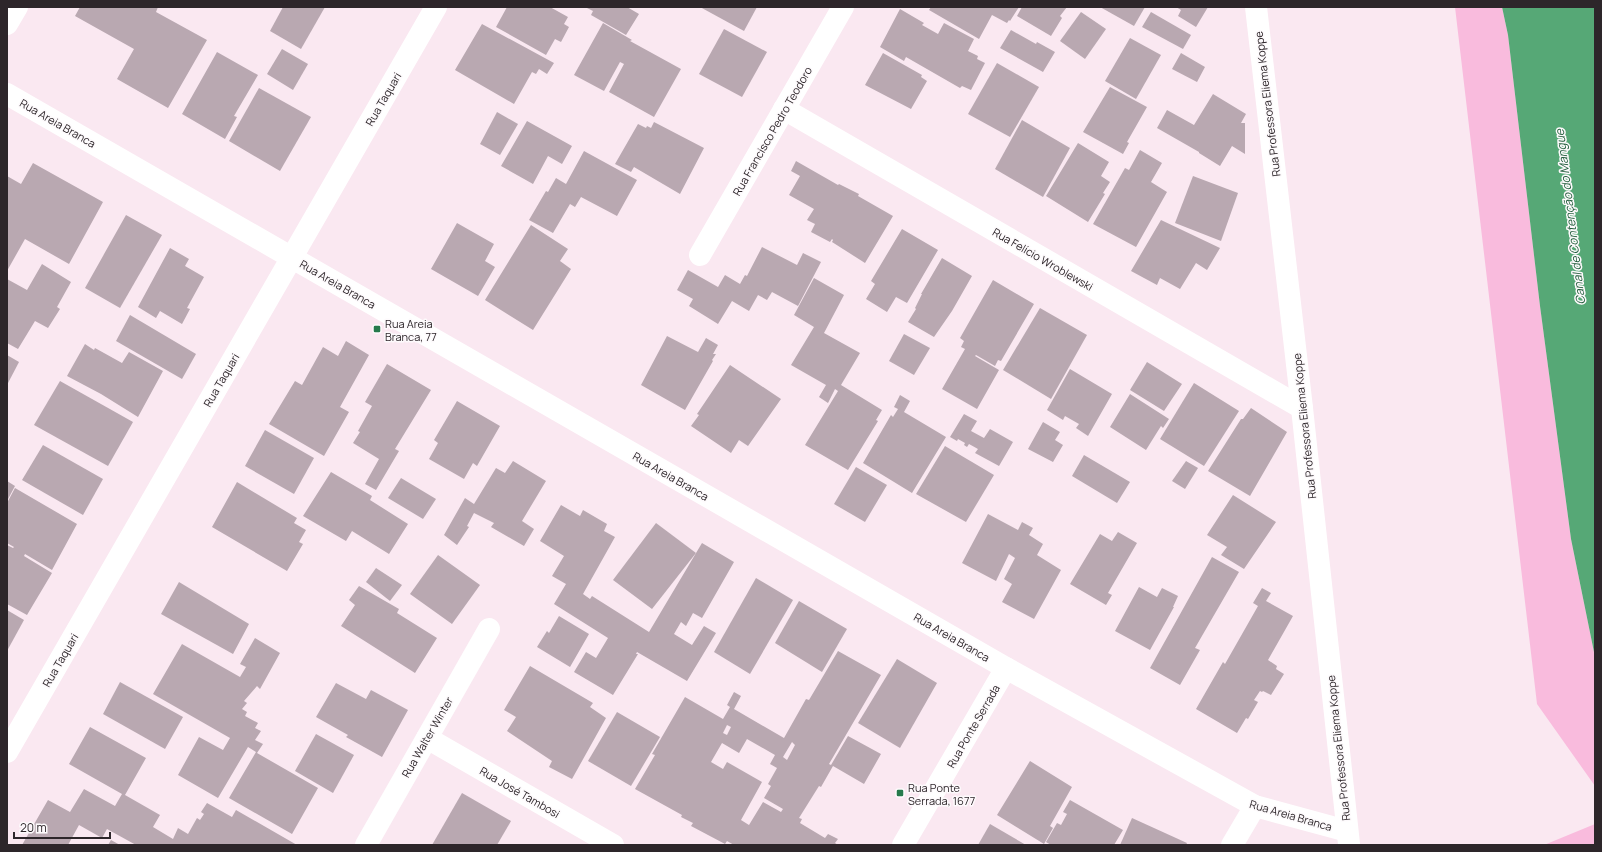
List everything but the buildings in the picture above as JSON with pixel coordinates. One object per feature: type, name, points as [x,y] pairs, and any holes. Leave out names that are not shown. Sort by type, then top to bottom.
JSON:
[{"type":"street","points":[[7,24],[17,7]]},
{"type":"street","name":"Rua Taquari","points":[[7,752],[436,7]]},
{"type":"street","name":"Rua Francisco Pedro Teodoro","points":[[700,255],[843,7]]},
{"type":"street","name":"Rua Professora Eliema Koppe","points":[[1256,7],[1302,408],[1348,838]]},
{"type":"street","name":"Rua Areia Branca","points":[[7,94],[1006,668],[1254,806],[1348,838]]},
{"type":"street","name":"Rua Felício Wroblewski","points":[[784,109],[1302,408]]},
{"type":"street","name":"Rua Walter Winter","points":[[366,845],[489,629]]},
{"type":"street","name":"Rua Ponte Serrada","points":[[903,845],[1006,668]]},
{"type":"street","name":"Rua José Tambosi","points":[[427,738],[613,845]]},
{"type":"street","points":[[1232,845],[1254,806]]},
{"type":"shaded area","points":[[1455,7],[1502,7],[1508,35],[1540,306],[1571,539],[1595,657],[1595,786],[1537,704]]},
{"type":"shaded area","points":[[1595,824],[1595,845],[1544,845]]},
{"type":"water","name":"Canal de Contenção do Mangue","points":[[1502,7],[1595,7],[1595,657],[1571,539],[1540,306],[1508,35]]},
{"type":"place","name":"Rua Areia Branca, 77","points":[[377,329]]},
{"type":"place","name":"Rua Ponte Serrada, 1677","points":[[900,793]]}]
